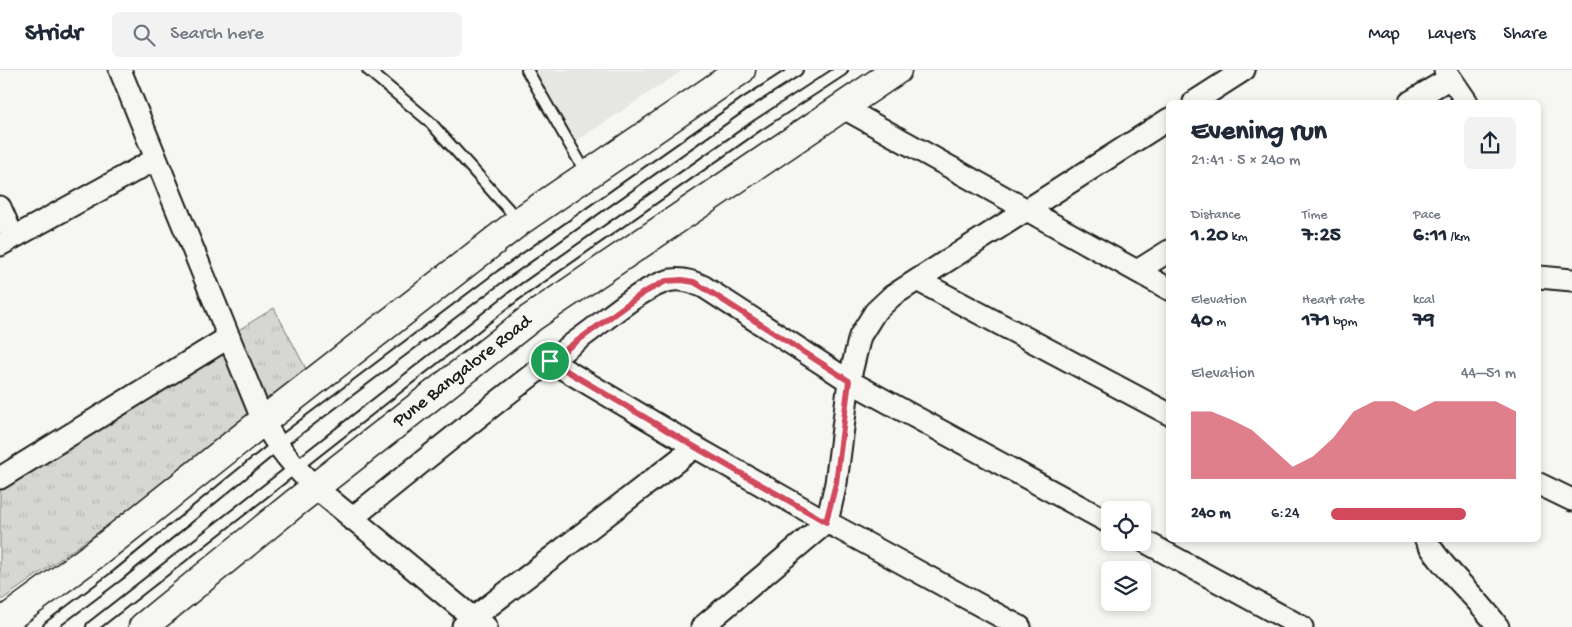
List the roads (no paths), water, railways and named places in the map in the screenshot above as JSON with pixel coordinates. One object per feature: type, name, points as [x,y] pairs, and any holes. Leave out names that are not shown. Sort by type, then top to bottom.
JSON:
[{"type":"main road","points":[[0,624],[98,552],[520,221],[588,176],[715,82],[741,70]]},
{"type":"main road","name":"Pune Bangalore Road","points":[[143,627],[531,318],[897,70]]},
{"type":"street","points":[[120,70],[263,421],[277,445],[294,467],[316,488],[474,624],[695,447]]},
{"type":"street","points":[[1197,100],[1244,70]]},
{"type":"street","points":[[1413,100],[1447,74],[1464,100]]},
{"type":"street","points":[[842,108],[1166,287]]},
{"type":"street","points":[[709,625],[826,522],[836,483],[849,381],[860,336],[875,312],[892,296],[1166,121]]},
{"type":"street","points":[[0,207],[6,241],[156,158]]},
{"type":"street","points":[[1137,271],[1166,253]]},
{"type":"street","points":[[1541,276],[1572,280]]},
{"type":"street","points":[[351,518],[550,361],[643,293],[666,281],[682,280],[694,282],[704,288],[849,381],[1101,518]]},
{"type":"street","points":[[917,280],[1166,412]]},
{"type":"street","points":[[0,478],[229,338]]},
{"type":"street","points":[[550,361],[826,522],[1020,627]]},
{"type":"street","points":[[1541,485],[1572,500]]},
{"type":"street","points":[[1427,542],[1498,627]]},
{"type":"street","points":[[1151,545],[1302,627]]},
{"type":"lane","points":[[368,70],[430,121],[520,221]]},
{"type":"lane","points":[[527,70],[588,176]]},
{"type":"lane","points":[[48,627],[118,575],[277,445],[502,274],[744,104],[797,70]]},
{"type":"lane","points":[[92,627],[514,296],[758,125],[842,70]]}]
